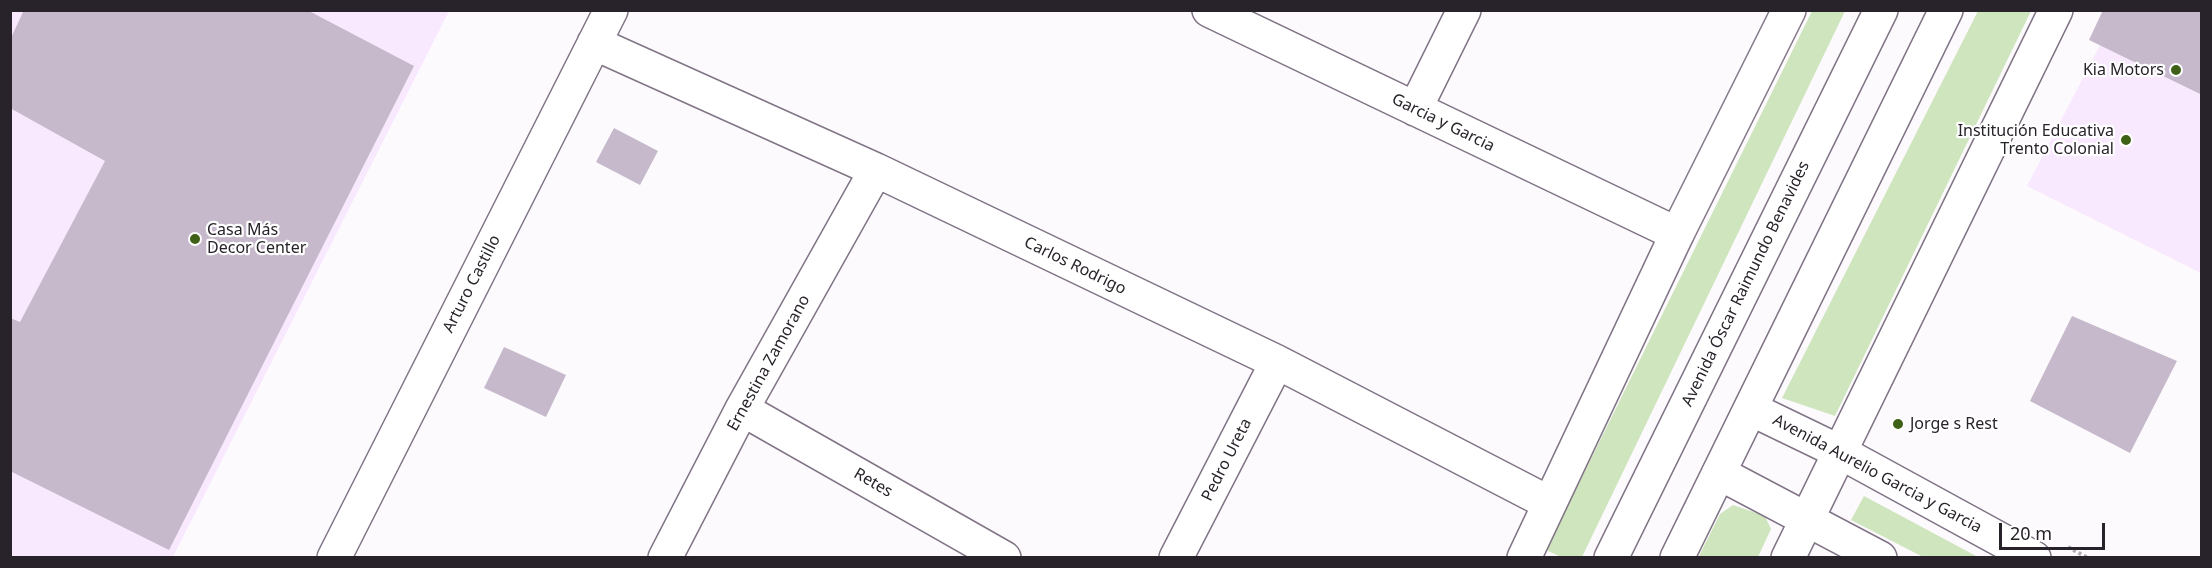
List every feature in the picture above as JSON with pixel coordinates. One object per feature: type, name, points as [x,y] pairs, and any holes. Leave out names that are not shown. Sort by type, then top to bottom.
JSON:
[{"type":"street","name":"Arturo Castillo","points":[[334,558],[611,10]]},
{"type":"street","name":"Garcia y Garcia","points":[[1209,10],[1677,234]]},
{"type":"street","points":[[1415,110],[1464,10]]},
{"type":"street","points":[[1524,558],[1677,234],[1789,10]]},
{"type":"street","name":"Avenida Óscar Raimundo Benavides","points":[[1611,558],[1881,10]]},
{"type":"street","points":[[1677,558],[1946,10]]},
{"type":"street","points":[[1788,558],[2056,10]]},
{"type":"street","name":"Carlos Rodrigo","points":[[594,43],[876,170],[1277,362],[1549,503]]},
{"type":"street","name":"Ernestina Zamorano","points":[[665,558],[742,409],[876,170]]},
{"type":"street","name":"Pedro Ureta","points":[[1176,558],[1277,362]]},
{"type":"street","name":"Retes","points":[[742,409],[1004,558]]},
{"type":"street","name":"Avenida Aurelio Garcia y Garcia","points":[[1751,409],[1840,452],[2034,558]]},
{"type":"street","points":[[1719,473],[1880,558]]},
{"type":"shaded area","name":"Casa Más Decor Center","points":[[10,11],[449,11],[173,557],[11,557]]},
{"type":"shaded area","name":"Institución Educativa Trento Colonial","points":[[2100,45],[2201,95],[2201,273],[2027,186]]},
{"type":"green space","points":[[1812,11],[1845,11],[1582,557],[1561,557],[1546,550]]},
{"type":"green space","points":[[1978,11],[2031,11],[1835,416],[1782,398]]},
{"type":"green space","points":[[1864,496],[1978,557],[1923,557],[1851,520]]},
{"type":"green space","points":[[1733,505],[1765,516],[1771,529],[1758,557],[1698,558],[1720,514]]},
{"type":"building","name":"Casa Más Decor Center","points":[[24,10],[307,10],[414,66],[169,550],[10,471],[10,318],[20,322],[105,161],[10,108],[10,40]]},
{"type":"building","name":"Kia Motors","points":[[2103,10],[2202,10],[2202,95],[2089,40]]},
{"type":"building","points":[[614,128],[658,151],[640,185],[596,162]]},
{"type":"building","points":[[2072,316],[2177,361],[2130,453],[2030,401]]},
{"type":"building","points":[[504,347],[566,375],[546,417],[484,388]]},
{"type":"place","name":"Kia Motors","points":[[2176,70]]},
{"type":"place","name":"Institución Educativa Trento Colonial","points":[[2126,140]]},
{"type":"place","name":"Casa Más Decor Center","points":[[195,239]]},
{"type":"place","name":"Jorge s Rest","points":[[1898,424]]}]
